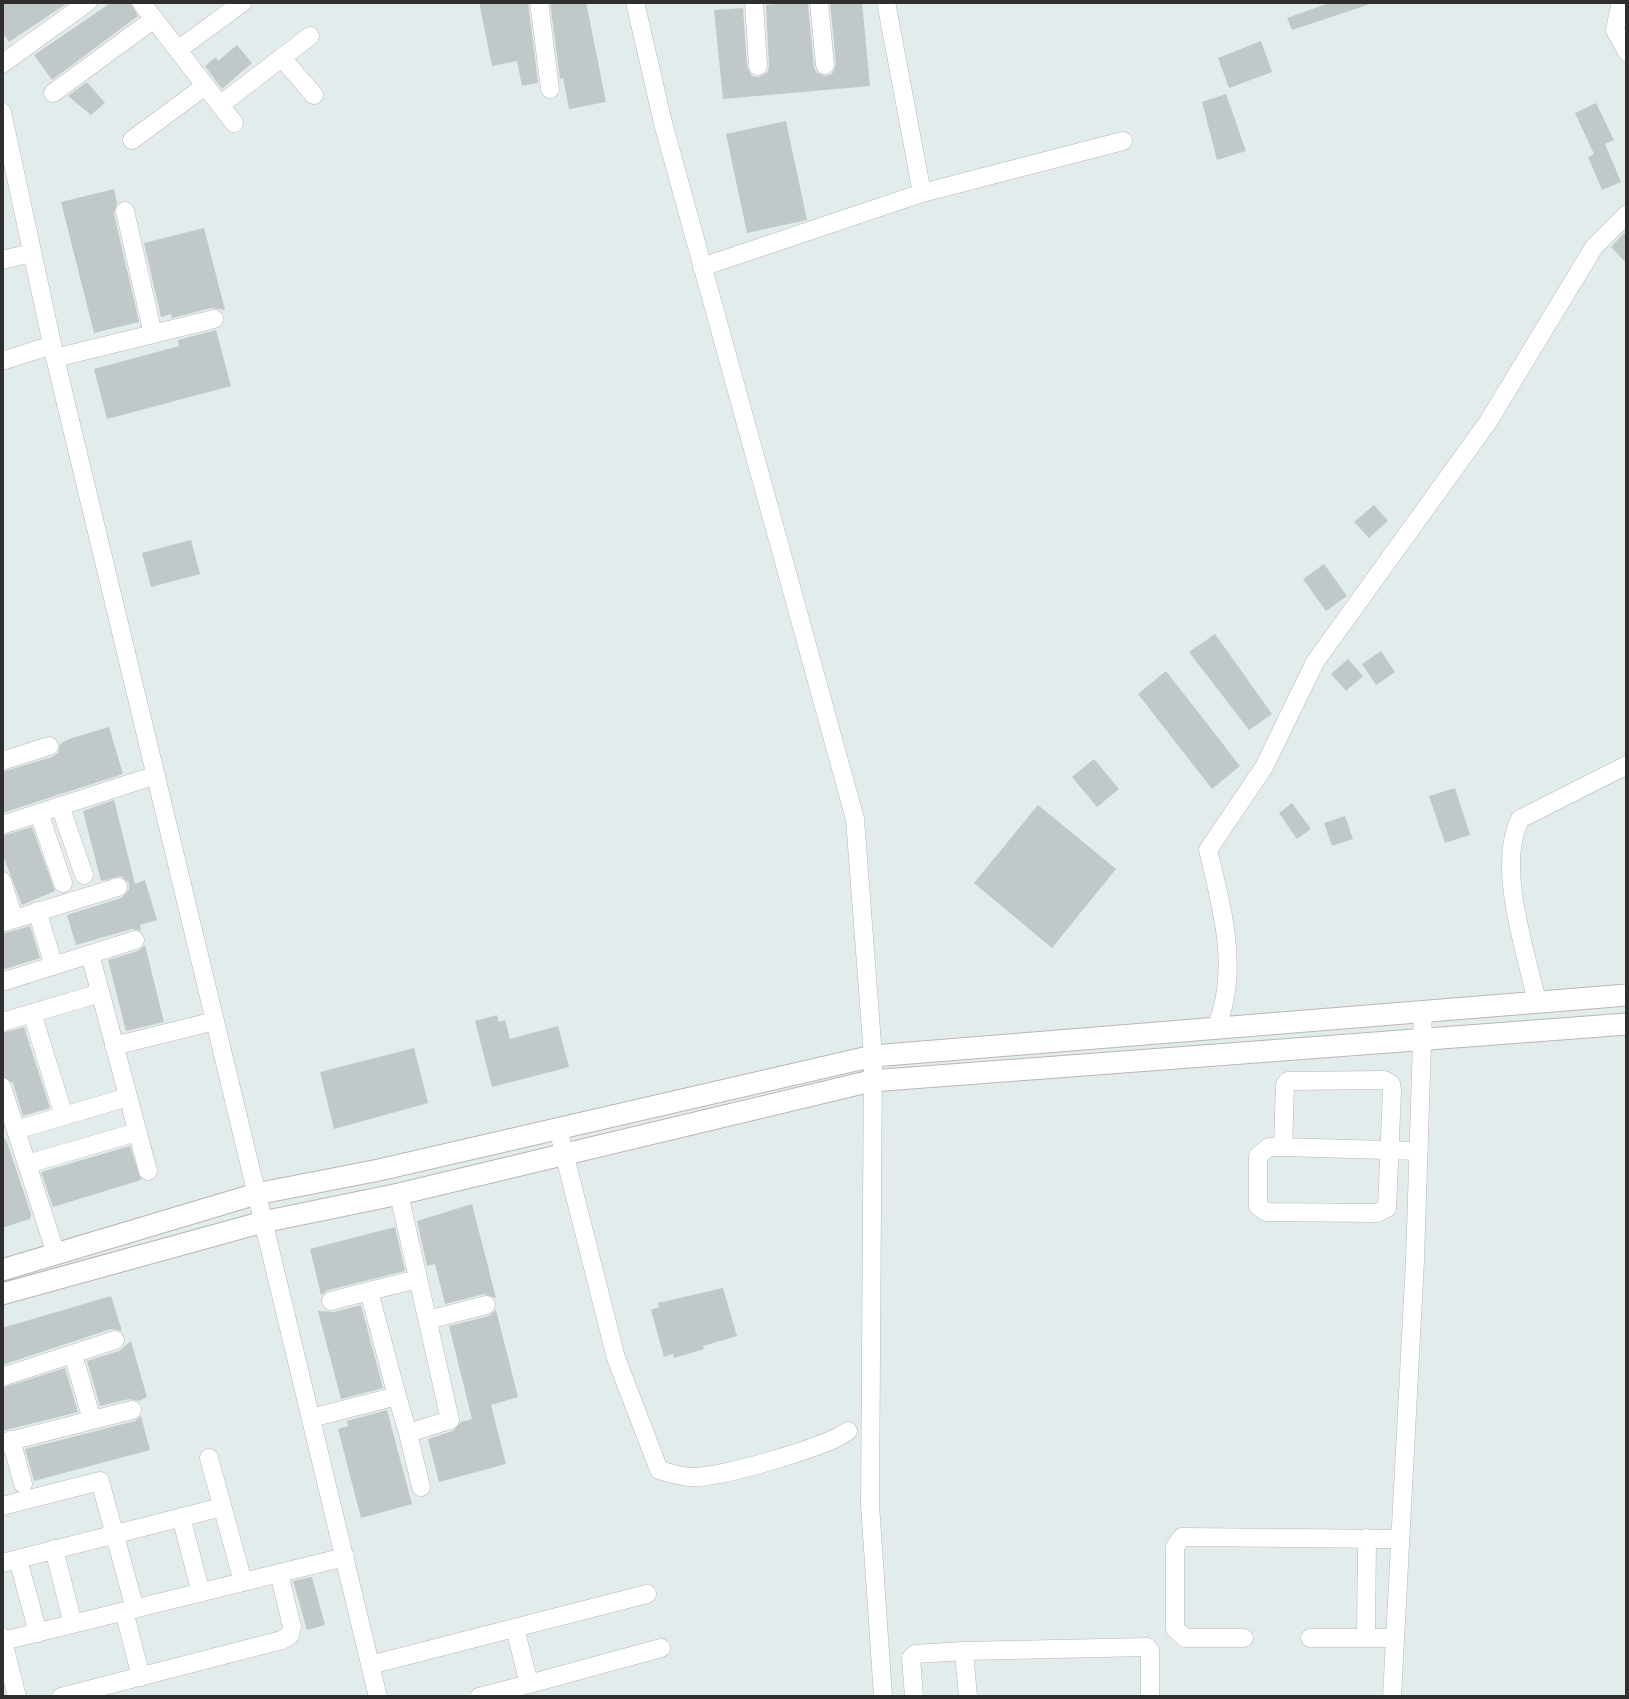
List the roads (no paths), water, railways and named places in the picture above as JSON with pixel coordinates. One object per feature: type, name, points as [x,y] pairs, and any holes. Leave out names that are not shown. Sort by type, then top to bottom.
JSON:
[{"type":"street","points":[[2,64],[88,2]]},
{"type":"street","points":[[141,2],[234,123]]},
{"type":"street","points":[[178,50],[243,2]]},
{"type":"street","points":[[539,2],[550,89]]},
{"type":"street","points":[[635,2],[663,123],[855,819],[873,1056],[870,1504],[883,1697]]},
{"type":"street","points":[[754,2],[758,66]]},
{"type":"street","points":[[819,2],[825,65]]},
{"type":"street","points":[[886,2],[922,193]]},
{"type":"street","points":[[1621,2],[1615,30],[1627,52]]},
{"type":"street","points":[[53,93],[154,19]]},
{"type":"street","points":[[220,105],[310,36]]},
{"type":"street","points":[[282,58],[314,95]]},
{"type":"street","points":[[132,140],[205,86]]},
{"type":"street","points":[[2,113],[53,351],[378,1697]]},
{"type":"street","points":[[702,267],[922,193],[1123,141]]},
{"type":"street","points":[[125,211],[153,334]]},
{"type":"street","points":[[1216,1028],[1226,1005],[1230,970],[1208,850],[1264,767],[1315,662],[1488,422],[1594,247],[1627,214]]},
{"type":"street","points":[[2,260],[31,253]]},
{"type":"street","points":[[2,361],[153,334],[214,319]]},
{"type":"street","points":[[2,761],[49,746]]},
{"type":"street","points":[[1537,1002],[1513,890],[1512,836],[1520,819],[1627,765]]},
{"type":"street","points":[[2,825],[156,775]]},
{"type":"street","points":[[61,806],[84,875]]},
{"type":"street","points":[[39,813],[63,883]]},
{"type":"street","points":[[2,881],[6,916],[37,911],[118,887]]},
{"type":"street","points":[[37,911],[54,965]]},
{"type":"street","points":[[2,982],[135,940]]},
{"type":"street","points":[[90,954],[148,1171]]},
{"type":"street","points":[[2,1022],[100,993]]},
{"type":"street","points":[[2,1270],[256,1194],[379,1170],[873,1056],[1627,995]]},
{"type":"street","points":[[1392,1697],[1419,1151],[1423,1011]]},
{"type":"street","points":[[33,1013],[64,1116]]},
{"type":"street","points":[[114,1046],[215,1021]]},
{"type":"street","points":[[2,1294],[263,1222],[398,1194],[871,1081],[1627,1024]]},
{"type":"street","points":[[1283,1147],[1287,1081],[1384,1080],[1391,1084],[1390,1150],[1388,1204],[1382,1211],[1266,1212],[1258,1206],[1258,1156],[1269,1147],[1283,1147],[1390,1150],[1419,1151]]},
{"type":"street","points":[[2,1087],[10,1127],[27,1164],[56,1254]]},
{"type":"street","points":[[10,1127],[64,1116],[128,1097]]},
{"type":"street","points":[[558,1129],[566,1152],[616,1358],[659,1470],[693,1478],[796,1455],[840,1438],[848,1431]]},
{"type":"street","points":[[27,1164],[137,1132]]},
{"type":"street","points":[[398,1194],[451,1417],[447,1422],[408,1433]]},
{"type":"street","points":[[331,1301],[418,1279]]},
{"type":"street","points":[[369,1291],[421,1487]]},
{"type":"street","points":[[428,1320],[486,1306]]},
{"type":"street","points":[[2,1377],[115,1340]]},
{"type":"street","points":[[73,1354],[92,1420]]},
{"type":"street","points":[[311,1418],[397,1395]]},
{"type":"street","points":[[23,1484],[6,1442],[132,1410]]},
{"type":"street","points":[[209,1458],[243,1582]]},
{"type":"street","points":[[2,1506],[100,1480],[116,1534],[141,1676]]},
{"type":"street","points":[[38,1633],[10,1561],[222,1507]]},
{"type":"street","points":[[181,1517],[201,1593]]},
{"type":"street","points":[[1244,1638],[1185,1638],[1175,1629],[1175,1547],[1182,1536],[1400,1539]]},
{"type":"street","points":[[1366,1638],[1367,1538]]},
{"type":"street","points":[[54,1549],[73,1624]]},
{"type":"street","points":[[17,1697],[2,1639],[38,1633],[345,1558]]},
{"type":"street","points":[[61,1697],[282,1640],[290,1635],[292,1627],[279,1573]]},
{"type":"street","points":[[370,1665],[647,1594]]},
{"type":"street","points":[[515,1628],[528,1684]]},
{"type":"street","points":[[1310,1638],[1395,1638]]},
{"type":"street","points":[[914,1697],[911,1658],[915,1654],[1147,1647],[1150,1697]]},
{"type":"street","points":[[479,1697],[661,1648]]},
{"type":"street","points":[[964,1651],[968,1697]]}]
